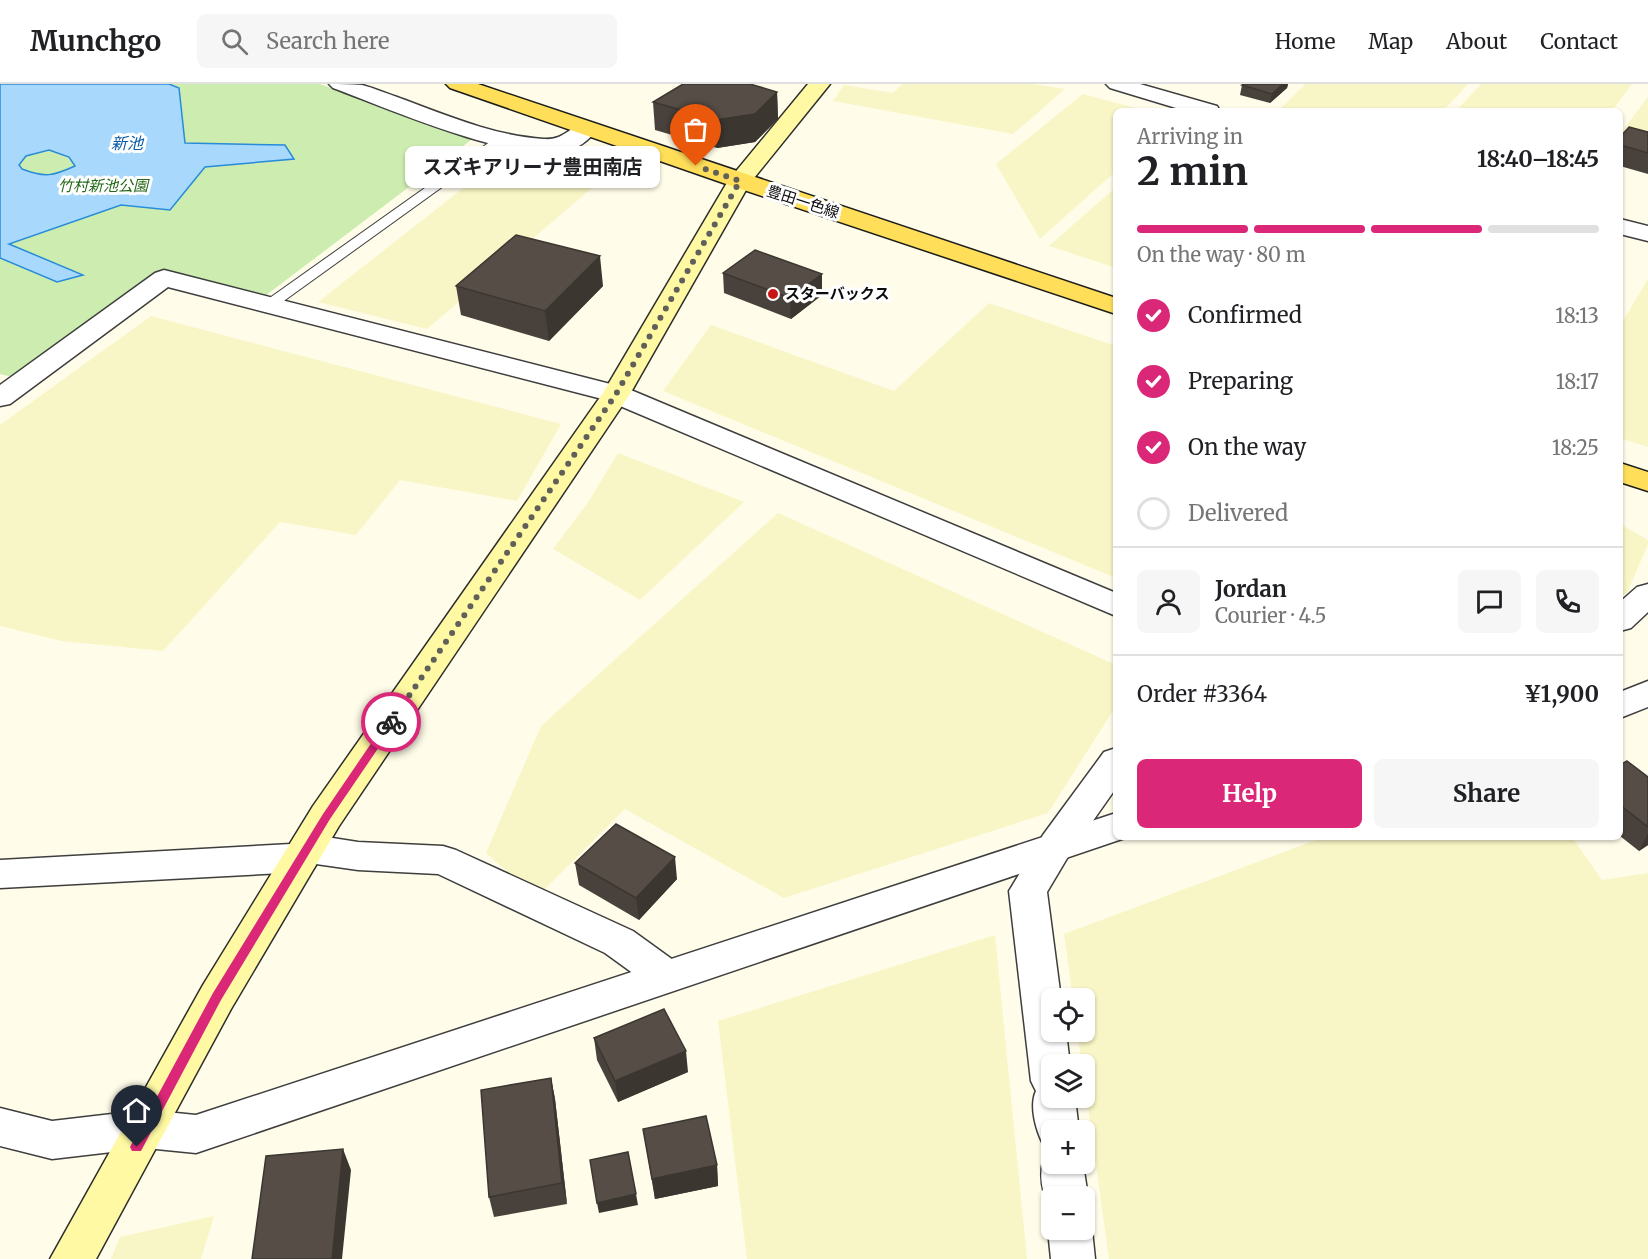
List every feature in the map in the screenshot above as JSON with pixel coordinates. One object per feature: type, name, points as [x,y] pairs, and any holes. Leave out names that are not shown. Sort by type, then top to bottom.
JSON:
[{"type":"main road","name":"豊田一色線","points":[[457,84],[1113,305]]},
{"type":"main road","points":[[72,1259],[217,997],[326,816],[616,394],[740,181],[819,84]]},
{"type":"main road","points":[[1623,473],[1648,482]]},
{"type":"street","points":[[340,84],[476,132],[533,145],[564,145],[586,129]]},
{"type":"street","points":[[1117,84],[1198,108]]},
{"type":"street","points":[[1174,101],[1199,84]]},
{"type":"street","points":[[1623,227],[1648,234]]},
{"type":"street","points":[[0,398],[164,278],[616,394],[1113,604]]},
{"type":"street","points":[[1623,617],[1648,594]]},
{"type":"street","points":[[1623,705],[1648,693]]},
{"type":"street","points":[[1049,1054],[1028,891],[1056,845],[1113,764]]},
{"type":"street","points":[[0,1127],[52,1140],[146,1129],[196,1134],[1056,845],[1113,828]]},
{"type":"street","points":[[0,874],[304,853],[443,860],[619,942],[666,976]]},
{"type":"street","points":[[1071,1240],[1073,1259]]},
{"type":"lane","points":[[269,305],[501,138]]},
{"type":"shaded area","points":[[902,84],[1033,84],[1065,89],[1013,134],[833,101],[844,85],[893,93]]},
{"type":"shaded area","points":[[1305,84],[1468,84],[1446,108],[1281,108]]},
{"type":"shaded area","points":[[1481,84],[1632,84],[1614,108],[1459,108]]},
{"type":"shaded area","points":[[1083,94],[1135,108],[1113,108],[1113,174],[1040,239],[996,164]]},
{"type":"shaded area","points":[[1648,97],[1648,145],[1623,138],[1623,130]]},
{"type":"shaded area","points":[[508,153],[599,182],[427,329],[318,302]]},
{"type":"shaded area","points":[[1113,190],[1113,267],[1049,246]]},
{"type":"shaded area","points":[[1648,279],[1648,447],[1623,439],[1623,321]]},
{"type":"shaded area","points":[[989,303],[1113,345],[1113,577],[663,391],[711,325],[894,391]]},
{"type":"shaded area","points":[[151,316],[561,424],[517,501],[400,480],[356,535],[280,522],[163,651],[62,641],[0,626],[0,425]]},
{"type":"shaded area","points":[[618,453],[744,502],[640,600],[553,549],[589,501]]},
{"type":"shaded area","points":[[778,513],[1113,664],[1113,711],[1048,813],[784,898],[625,809],[537,897],[486,853],[541,726]]},
{"type":"shaded area","points":[[1623,526],[1648,540],[1627,593],[1623,595]]},
{"type":"shaded area","points":[[1316,840],[1574,840],[1602,880],[1648,873],[1648,1259],[1109,1259],[1095,1158],[1095,1120],[1090,1120],[1088,1108],[1095,1108],[1095,1054],[1080,1054],[1079,1042],[1095,1042],[1095,988],[1071,988],[1064,934]]},
{"type":"shaded area","points":[[995,935],[1027,1259],[747,1259],[718,1021]]},
{"type":"shaded area","points":[[214,1216],[201,1259],[111,1259],[120,1237]]},
{"type":"green space","name":"竹村新池公園","points":[[0,84],[320,84],[475,137],[265,296],[162,270],[17,378],[0,374]]},
{"type":"water","name":"新池","points":[[0,84],[169,84],[179,88],[185,143],[285,145],[294,159],[205,167],[170,210],[121,205],[9,244],[83,275],[57,282],[0,258]],"holes":[[[49,150],[69,157],[75,166],[55,174],[37,174],[22,169],[19,165],[26,156]]]},
{"type":"building","points":[[683,84],[750,84],[777,92],[755,114],[715,120],[653,102]]},
{"type":"building","points":[[1283,84],[1272,94],[1242,85]]},
{"type":"building","points":[[1629,127],[1648,132],[1648,153],[1623,146],[1623,134]]},
{"type":"building","points":[[516,235],[600,256],[545,311],[456,286]]},
{"type":"building","points":[[755,250],[822,274],[790,298],[723,273]]},
{"type":"building","points":[[1627,761],[1648,777],[1648,827],[1623,807],[1623,763]]},
{"type":"building","points":[[616,824],[675,857],[636,898],[575,863]]},
{"type":"building","points":[[664,1009],[686,1051],[615,1081],[594,1038]]},
{"type":"building","points":[[551,1078],[562,1183],[489,1197],[481,1090]]},
{"type":"building","points":[[706,1116],[717,1165],[652,1179],[643,1129]]},
{"type":"building","points":[[343,1149],[332,1259],[252,1259],[266,1156]]},
{"type":"building","points":[[628,1152],[636,1194],[597,1203],[590,1160]]},
{"type":"way so far","points":[[391,722],[616,394],[740,181],[696,166]]},
{"type":"place","name":"スズキアリーナ豊田南店","points":[[696,166]]},
{"type":"place","name":"スターバックス","points":[[773,294]]},
{"type":"route","points":[[137,1147],[217,997],[326,816],[391,722]]}]
